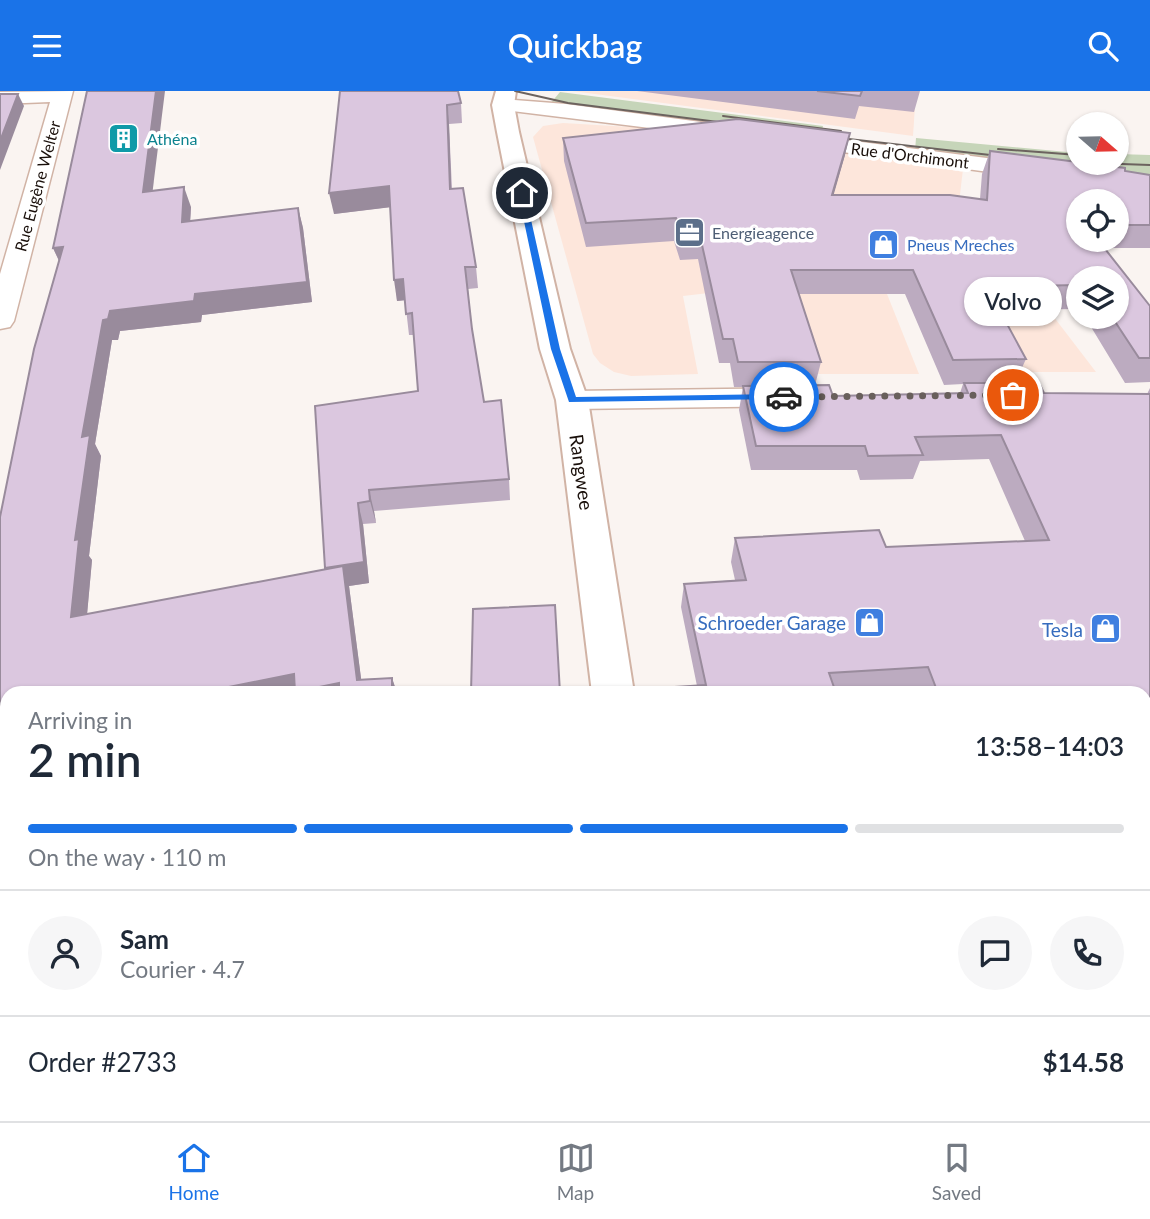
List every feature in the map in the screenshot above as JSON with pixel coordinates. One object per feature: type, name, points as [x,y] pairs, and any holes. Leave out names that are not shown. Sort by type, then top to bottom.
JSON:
[{"type":"street","points":[[0,98],[62,93]]},
{"type":"street","name":"Rue Eugène Welter","points":[[0,321],[62,93]]},
{"type":"street","points":[[504,98],[566,110],[756,135]]},
{"type":"street","name":"Rangwee","points":[[504,98],[555,349],[572,400],[612,686]]},
{"type":"street","name":"Rue d'Orchimont","points":[[782,138],[1053,174]]},
{"type":"street","points":[[572,400],[822,397]]},
{"type":"shaded area","points":[[572,91],[916,91],[913,136]]},
{"type":"shaded area","points":[[563,123],[647,128],[630,159],[824,218],[845,154],[963,169],[957,220],[1066,272],[1066,278],[1024,278],[1096,372],[1009,372],[969,293],[887,294],[919,374],[810,374],[744,289],[683,296],[698,374],[631,376],[614,372],[600,363],[593,354],[533,137],[543,126]]},
{"type":"green space","points":[[560,92],[823,126],[820,139],[550,104]]},
{"type":"green space","points":[[916,138],[1066,152],[1066,171],[915,151]]},
{"type":"green space","points":[[1129,154],[1150,155],[1150,182],[1097,175],[1129,175]]},
{"type":"building","points":[[87,91],[156,91],[143,192],[184,187],[182,222],[298,208],[307,282],[195,294],[194,301],[110,311],[108,319],[103,320],[82,437],[90,435],[75,540],[79,539],[71,617],[343,566],[357,680],[392,678],[392,686],[339,686],[339,683],[295,686],[294,674],[234,686],[0,686],[0,517],[34,349],[63,247],[53,248]]},
{"type":"building","points":[[340,91],[458,91],[461,103],[447,105],[450,189],[463,188],[476,267],[465,267],[472,329],[484,402],[501,400],[509,479],[369,490],[370,501],[358,503],[364,562],[325,568],[315,406],[418,391],[412,313],[406,314],[403,279],[394,280],[389,186],[329,193]]},
{"type":"building","points":[[817,91],[862,91],[860,96]]},
{"type":"building","points":[[0,94],[18,94],[0,141]]},
{"type":"building","points":[[738,119],[850,133],[832,195],[950,195],[987,200],[990,151],[1066,161],[1066,175],[1129,175],[1129,172],[1150,175],[1150,225],[1129,225],[1129,189],[1066,189],[1066,252],[1107,252],[1118,266],[1066,266],[1066,285],[987,287],[1026,359],[953,360],[913,270],[791,270],[821,362],[738,362],[733,339],[723,339],[700,236],[683,237],[676,218],[586,223],[563,138]]},
{"type":"building","points":[[1129,279],[1150,306],[1150,358],[1139,358],[1120,329],[1129,329]]},
{"type":"building","points":[[964,383],[1039,383],[1044,393],[1150,394],[1150,686],[935,686],[928,667],[829,673],[834,686],[691,686],[706,685],[684,584],[746,580],[735,538],[879,530],[886,547],[1049,540],[1001,435],[915,437],[923,455],[868,456],[865,446],[756,446],[743,386],[829,385],[833,396],[968,393]]},
{"type":"building","points":[[555,605],[560,686],[471,686],[473,609]]},
{"type":"tram line","points":[[515,91],[568,103],[734,124]]},
{"type":"tram line","points":[[723,116],[841,131]]},
{"type":"tram line","points":[[831,137],[1008,157]]},
{"type":"tram line","points":[[998,149],[1066,154]]},
{"type":"tram line","points":[[1129,164],[1150,165]]},
{"type":"way so far","points":[[784,397],[1013,395]]},
{"type":"place","name":"Athéna","points":[[124,138]]},
{"type":"place","name":"Energieagence","points":[[689,232]]},
{"type":"place","name":"Pneus Mreches","points":[[884,244]]},
{"type":"place","name":"Volvo","points":[[1013,395]]},
{"type":"place","name":"Schroeder Garage","points":[[869,622]]},
{"type":"place","name":"Tesla","points":[[1106,629]]},
{"type":"route","points":[[522,193],[555,349],[572,400],[784,397]]}]
